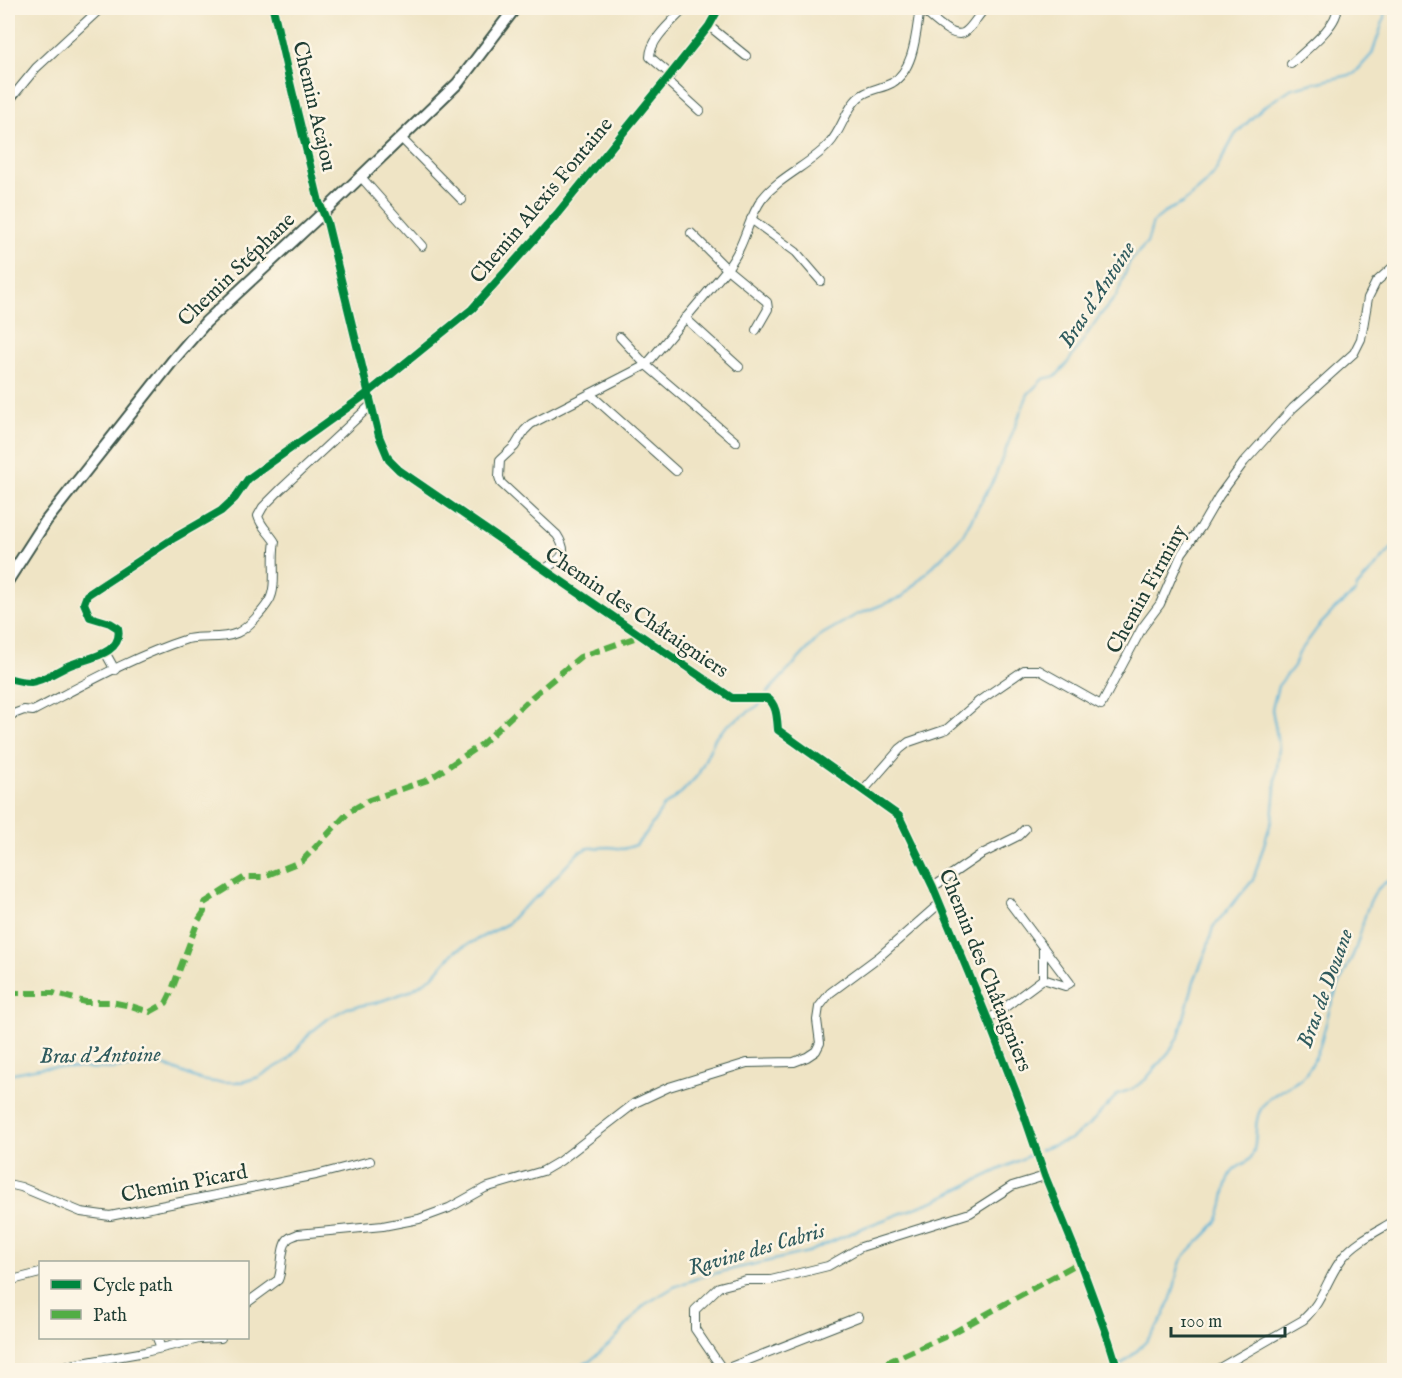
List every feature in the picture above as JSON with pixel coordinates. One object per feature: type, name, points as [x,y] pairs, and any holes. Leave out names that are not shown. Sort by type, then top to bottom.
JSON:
[{"type":"main road","name":"Chemin Stéphane","points":[[8,580],[46,521],[206,322],[458,83],[515,8]]},
{"type":"street","points":[[8,102],[36,68],[101,8]]},
{"type":"street","name":"Chemin Acajou","points":[[273,8],[323,213]]},
{"type":"street","points":[[685,8],[660,36],[650,52],[650,57],[700,111]]},
{"type":"street","name":"Chemin Alexis Fontaine","points":[[105,652],[117,642],[118,628],[90,617],[84,603],[87,595],[174,538],[221,511],[235,498],[248,479],[368,393],[472,309],[557,214],[668,78],[719,8]]},
{"type":"street","points":[[544,569],[561,559],[564,550],[562,542],[557,534],[501,483],[498,468],[500,460],[515,446],[531,424],[646,365],[727,269],[738,251],[756,208],[775,186],[827,147],[840,130],[848,111],[860,96],[890,84],[905,70],[920,8],[949,31],[958,34],[966,32],[981,13]]},
{"type":"street","points":[[1291,64],[1323,34],[1337,14],[1337,8]]},
{"type":"street","points":[[708,26],[746,56]]},
{"type":"street","points":[[401,138],[462,200]]},
{"type":"street","points":[[360,177],[422,246]]},
{"type":"street","name":"Chemin des Châtaigniers","points":[[323,213],[371,405],[383,449],[389,460],[399,470],[732,698],[771,700],[776,711],[778,730],[899,816],[933,887],[988,1020],[1045,1176],[1080,1262],[1118,1371]]},
{"type":"street","points":[[751,219],[796,252],[822,281]]},
{"type":"street","points":[[691,233],[727,269],[767,302],[768,309],[756,330]]},
{"type":"street","name":"Chemin Firminy","points":[[864,790],[909,742],[947,729],[979,701],[1024,670],[1039,670],[1101,705],[1142,628],[1160,604],[1182,553],[1219,496],[1244,462],[1293,408],[1354,353],[1361,339],[1368,298],[1376,282],[1395,266]]},
{"type":"street","points":[[685,318],[739,367]]},
{"type":"street","points":[[620,337],[646,365],[736,442]]},
{"type":"street","points":[[590,394],[676,471]]},
{"type":"street","points":[[8,716],[24,710],[33,711],[114,670],[189,639],[207,636],[223,637],[238,633],[270,599],[273,585],[272,552],[275,542],[270,533],[261,525],[258,516],[263,507],[371,405]]},
{"type":"street","points":[[8,678],[20,682],[34,682],[105,652],[114,670]]},
{"type":"street","points":[[933,887],[965,865],[1018,836],[1025,829]]},
{"type":"street","points":[[1009,902],[1070,983],[1065,986],[1043,979]]},
{"type":"street","points":[[249,1301],[278,1280],[288,1239],[298,1234],[383,1226],[419,1219],[449,1208],[485,1188],[543,1171],[560,1161],[635,1103],[669,1087],[747,1063],[794,1062],[807,1057],[816,1051],[820,1043],[817,1020],[819,1007],[830,993],[880,956],[939,904]]},
{"type":"street","points":[[1043,946],[1043,979]]},
{"type":"street","points":[[988,1020],[1043,979]]},
{"type":"street","name":"Chemin Picard","points":[[8,1184],[21,1187],[81,1212],[110,1216],[316,1175],[370,1161]]},
{"type":"street","points":[[858,1317],[722,1370],[695,1329],[695,1310],[719,1287],[746,1280],[771,1280],[828,1266],[861,1247],[970,1213],[1012,1186],[1045,1176]]},
{"type":"street","points":[[1216,1371],[1304,1320],[1315,1310],[1343,1256],[1357,1244],[1395,1221]]},
{"type":"street","points":[[8,1281],[39,1273]]},
{"type":"street","points":[[157,1339],[161,1348]]},
{"type":"street","points":[[42,1371],[199,1339]]},
{"type":"waterway","name":"Bras d'Antoine","points":[[767,693],[821,635],[856,615],[902,597],[962,536],[994,479],[1028,394],[1043,379],[1056,376],[1066,365],[1098,318],[1117,295],[1130,261],[1147,243],[1153,222],[1168,210],[1183,203],[1205,184],[1214,174],[1235,135],[1262,108],[1292,88],[1354,74],[1372,54],[1384,19],[1385,8]]},
{"type":"waterway","name":"Ravine des Cabris","points":[[1040,1150],[1071,1139],[1089,1125],[1118,1094],[1132,1089],[1145,1080],[1169,1052],[1179,1036],[1194,981],[1213,927],[1253,880],[1272,819],[1279,747],[1272,709],[1278,686],[1294,666],[1299,653],[1318,627],[1356,592],[1357,587],[1394,546]]},
{"type":"waterway","name":"Bras d'Antoine","points":[[8,1074],[45,1067],[110,1069],[164,1065],[201,1080],[214,1082],[242,1082],[259,1077],[288,1060],[310,1033],[329,1018],[347,1008],[375,1003],[410,991],[432,977],[455,951],[507,924],[539,895],[579,852],[589,848],[623,849],[636,845],[663,807],[698,775],[716,736],[762,701]]},
{"type":"waterway","name":"Bras de Douane","points":[[1118,1367],[1152,1334],[1169,1304],[1181,1262],[1216,1223],[1231,1174],[1249,1160],[1253,1153],[1257,1119],[1261,1109],[1272,1096],[1305,1075],[1313,1061],[1320,1046],[1338,986],[1357,945],[1366,911],[1376,891],[1384,883],[1394,879]]},
{"type":"waterway","name":"Ravine des Cabris","points":[[573,1370],[590,1361],[614,1340],[644,1305],[674,1287],[703,1276],[808,1252],[936,1200],[1032,1154]]},
{"type":"marked path","points":[[8,993],[53,993],[85,1002],[111,1002],[150,1012],[166,1003],[198,921],[204,912],[204,903],[245,877],[262,877],[302,861],[350,811],[369,800],[428,780],[482,744],[533,696],[580,657],[640,636]]},
{"type":"marked path","points":[[870,1370],[949,1335],[1080,1262]]},
{"type":"cycle path","points":[[273,8],[319,202],[327,222],[379,436],[389,460],[399,470],[732,698],[767,698],[775,708],[778,730],[899,816],[933,887],[988,1020],[1045,1176],[1080,1262],[1118,1370]]},
{"type":"cycle path","points":[[8,678],[25,682],[36,681],[70,665],[103,654],[110,649],[118,637],[118,628],[90,617],[84,603],[87,595],[174,538],[221,511],[235,498],[248,479],[368,393],[472,309],[557,214],[709,26],[719,8]]}]
